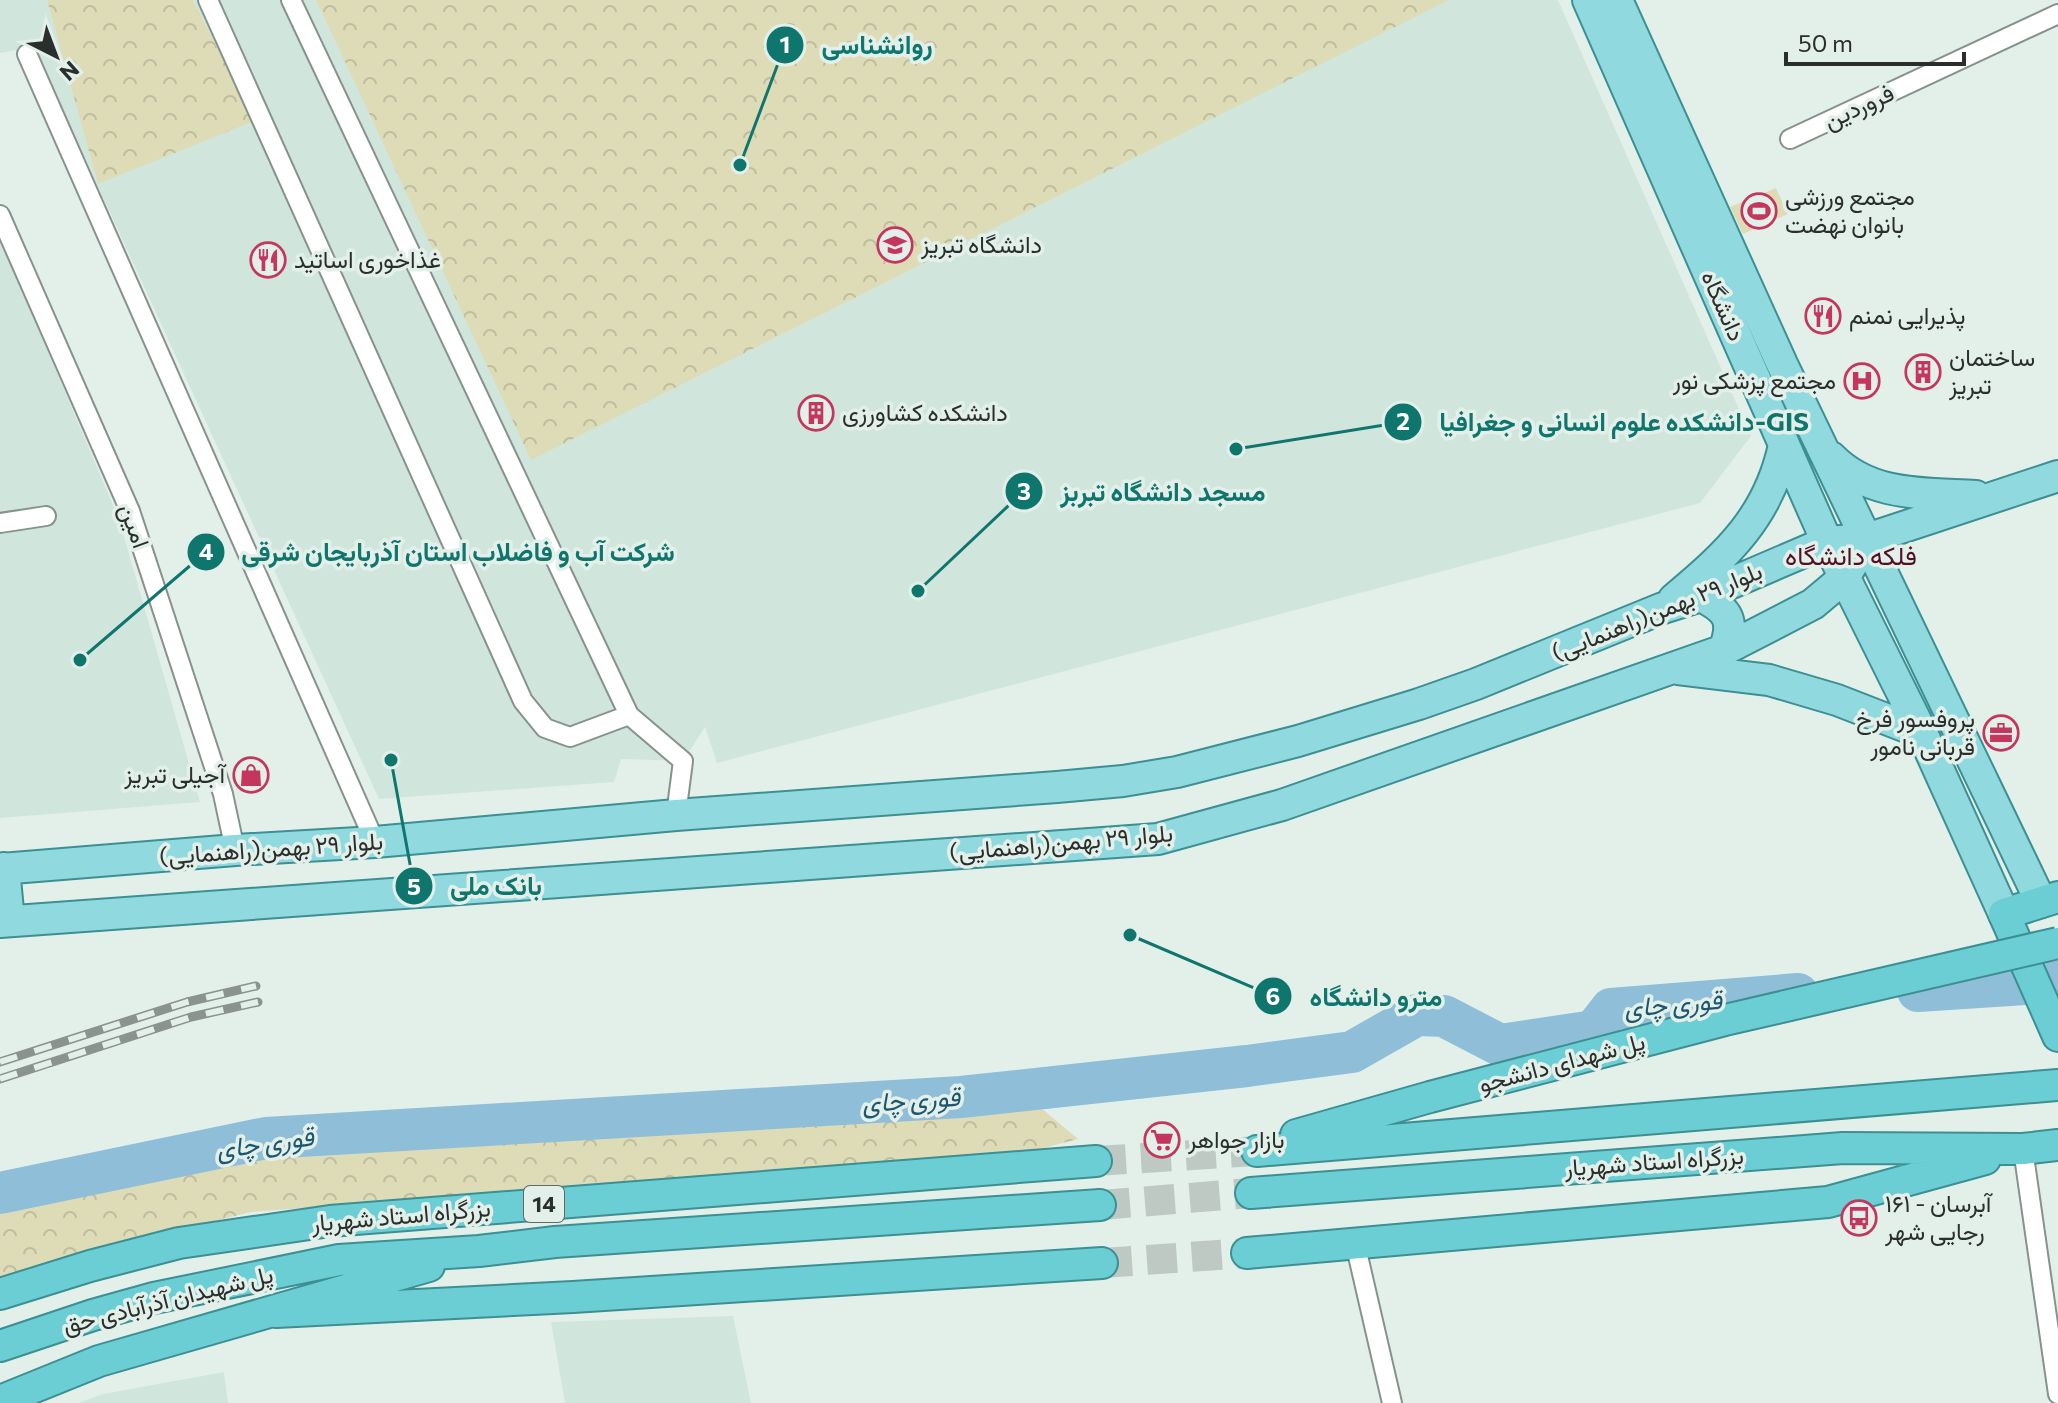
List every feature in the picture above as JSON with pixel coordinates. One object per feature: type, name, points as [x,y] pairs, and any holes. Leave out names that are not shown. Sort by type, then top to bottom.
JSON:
[{"type":"highway","points":[[2049,899],[2004,914],[2058,1036]]},
{"type":"highway","name":"پل شهدای دانشجو","points":[[2058,943],[1725,1020],[1302,1132],[1257,1151],[2058,1085]]},
{"type":"highway","name":"بزرگراه استاد شهریار","points":[[1251,1193],[1843,1148],[2023,1149],[2058,1145]]},
{"type":"highway","points":[[1247,1253],[1828,1202],[2023,1149]]},
{"type":"highway","name":"بزرگراه استاد شهریار","points":[[0,1294],[179,1243],[330,1221],[1096,1161]]},
{"type":"highway","name":"بزرگراه استاد شهریار","points":[[339,1260],[1100,1205]]},
{"type":"highway","points":[[0,1401],[99,1361],[479,1251]]},
{"type":"highway","name":"پل شهیدان آذرآبادی حق","points":[[0,1346],[154,1298],[339,1260]]},
{"type":"highway","points":[[276,1312],[573,1297],[1102,1263]]},
{"type":"main road","name":"دانشگاه","points":[[1588,0],[1827,542],[1922,733],[2004,914]]},
{"type":"main road","name":"دانشگاه","points":[[1617,0],[1782,364],[2049,899]]},
{"type":"main road","points":[[1663,608],[1736,544],[1767,500],[1778,474],[1784,445]]},
{"type":"main road","points":[[1824,450],[1845,471],[1869,484],[1898,491],[1994,497]]},
{"type":"main road","points":[[1867,539],[2058,476]]},
{"type":"main road","name":"بلوار ٢٩ بهمن(راهنمایی)","points":[[2,868],[375,842],[676,815],[1057,787],[1177,772],[1298,741],[1419,704],[1701,596],[1827,542],[1867,539]]},
{"type":"main road","name":"بلوار ٢٩ بهمن(راهنمایی)","points":[[4,922],[1158,839],[1282,805],[1724,650],[1813,604],[1844,578],[1867,539]]},
{"type":"main road","points":[[1701,596],[1718,604],[1729,617],[1730,633],[1724,650]]},
{"type":"main road","points":[[1672,668],[1769,680],[1837,700],[1922,733]]},
{"type":"main road","points":[[2,868],[4,922]]},
{"type":"street","points":[[208,0],[523,701],[545,728],[570,737],[629,715]]},
{"type":"street","points":[[291,0],[629,715],[683,761],[676,815]]},
{"type":"street","name":"فروردین","points":[[1790,139],[2058,14]]},
{"type":"street","points":[[27,54],[375,842]]},
{"type":"street","name":"امین","points":[[0,215],[130,511],[223,794],[235,850]]},
{"type":"street","points":[[0,523],[46,516]]},
{"type":"street","points":[[2023,1149],[2058,1394]]},
{"type":"street","points":[[1355,1243],[1392,1403]]},
{"type":"shaded area","name":"دانشگاه تبریز","points":[[0,0],[1558,0],[1751,436],[1700,503],[717,763],[705,727],[683,761],[621,759],[614,782],[379,799],[34,47],[0,53]]},
{"type":"shaded area","points":[[0,239],[119,519],[200,802],[0,818]]},
{"type":"shaded area","points":[[733,1316],[751,1403],[565,1403],[551,1322]]},
{"type":"shaded area","points":[[224,1372],[228,1403],[79,1403],[103,1394]]},
{"type":"green space","points":[[47,0],[193,0],[254,121],[98,184]]},
{"type":"green space","points":[[316,0],[1449,0],[531,460]]},
{"type":"green space","name":"مجتمع ورزشی بانوان نهضت","points":[[1776,188],[1788,214],[1743,234],[1730,207]]},
{"type":"green space","points":[[1034,1102],[1078,1139],[1021,1154],[251,1212],[26,1268],[0,1279],[0,1204],[260,1149]]},
{"type":"waterway","name":"قوری چای","points":[[1918,991],[2058,982]]},
{"type":"waterway","name":"قوری چای","points":[[0,1193],[266,1138],[961,1097],[1352,1052],[1417,1015],[1444,1016],[1500,1045],[1594,1031],[1611,1009],[1798,994]]},
{"type":"tunnel","points":[[1096,1161],[1257,1151]]},
{"type":"tunnel","points":[[1100,1205],[1251,1193]]},
{"type":"tunnel","points":[[1102,1263],[1247,1253]]},
{"type":"railway","points":[[0,1062],[187,1002],[256,986]]},
{"type":"railway","points":[[0,1079],[191,1017],[258,1002]]},
{"type":"place","name":"روانشناسی","points":[[740,165]]},
{"type":"place","name":"مجتمع ورزشی بانوان نهضت","points":[[1759,211]]},
{"type":"place","name":"دانشگاه تبریز","points":[[895,245]]},
{"type":"place","name":"غذاخوری اساتید","points":[[268,260]]},
{"type":"place","name":"پذیرایی نمنم","points":[[1823,316]]},
{"type":"place","name":"ساختمان تبریز","points":[[1923,372]]},
{"type":"place","name":"مجتمع پزشکی نور","points":[[1862,381]]},
{"type":"place","name":"دانشکده کشاورزی","points":[[816,413]]},
{"type":"place","name":"دانشکده علوم انسانی و جغرافیا-GIS","points":[[1236,449]]},
{"type":"place","name":"مسجد دانشگاه تبربز","points":[[918,591]]},
{"type":"place","name":"شرکت آب و فاضلاب استان آذربایجان شرقی","points":[[80,660]]},
{"type":"place","name":"پروفسور فرخ قربانی نامور","points":[[2001,733]]},
{"type":"place","name":"بانک ملی","points":[[391,760]]},
{"type":"place","name":"آجیلی تبریز","points":[[251,775]]},
{"type":"place","name":"مترو دانشگاه","points":[[1130,935]]},
{"type":"place","name":"بازار جواهر","points":[[1162,1140]]},
{"type":"place","name":"آبرسان - ۱۶۱ رجایی شهر","points":[[1859,1218]]},
{"type":"district","name":"فلکه دانشگاه","points":[[1851,556]]}]
